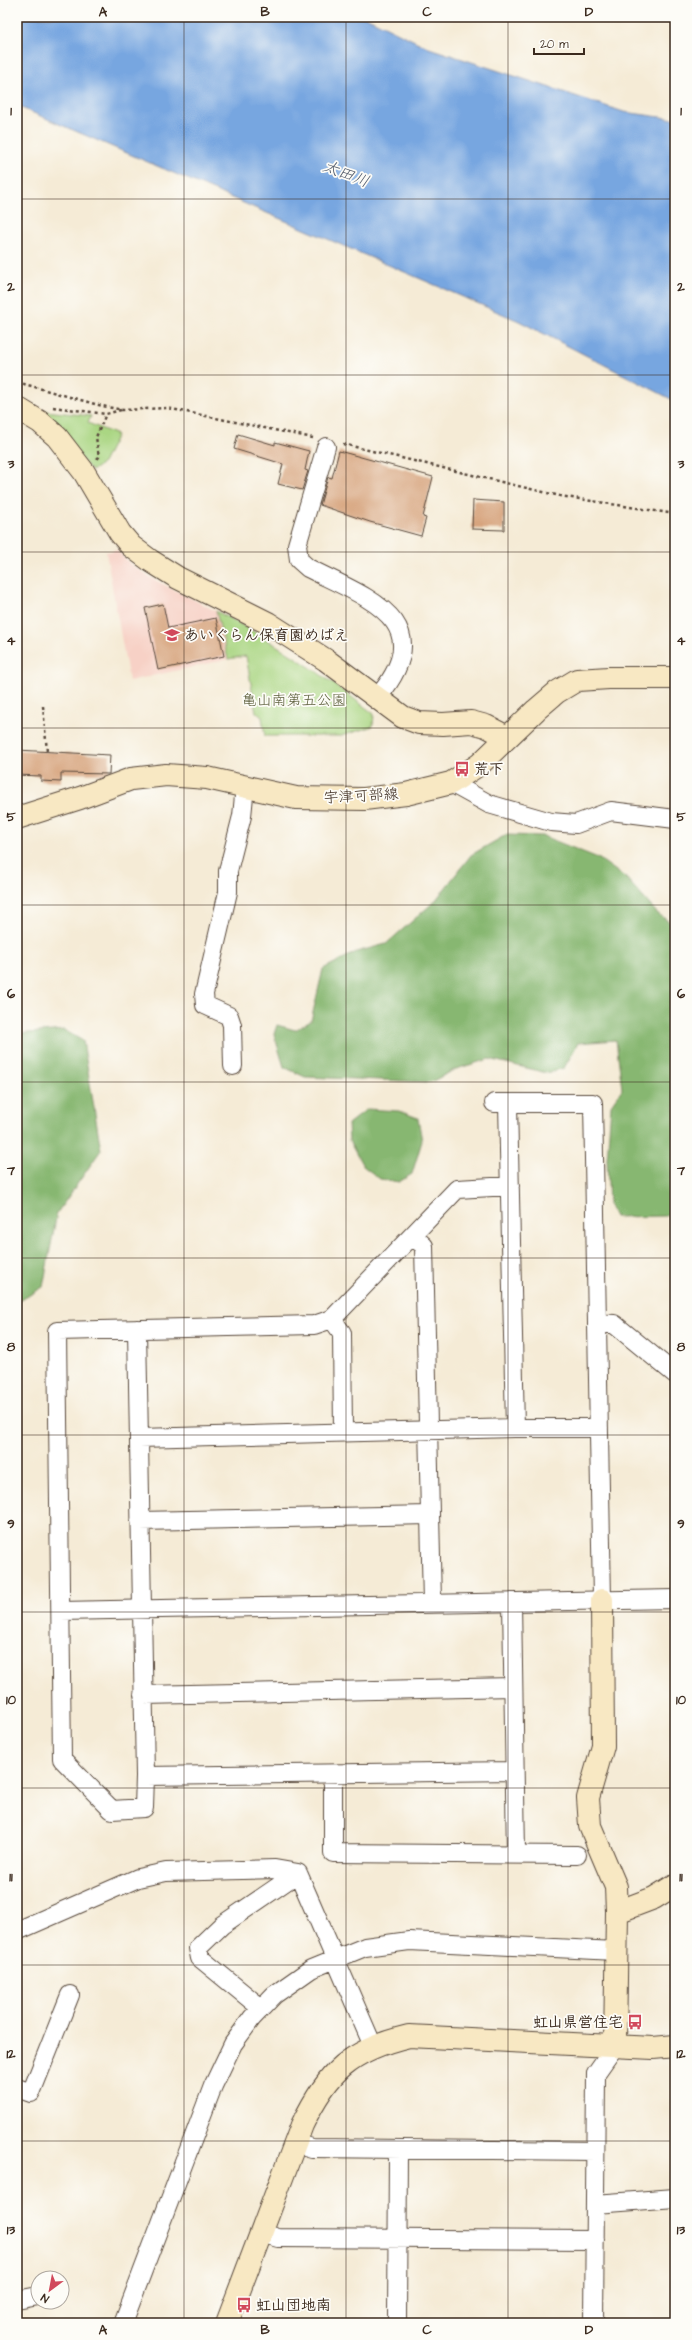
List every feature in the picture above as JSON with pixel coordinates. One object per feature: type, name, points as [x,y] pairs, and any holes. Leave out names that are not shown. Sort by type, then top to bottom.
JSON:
[{"type":"street","points":[[17,408],[40,422],[57,437],[84,472],[120,533],[141,554],[178,578],[268,623],[326,660],[403,717],[419,723],[443,724],[472,722],[486,726],[507,737]]},
{"type":"street","points":[[329,444],[297,545],[299,560],[308,568],[374,602],[390,614],[400,631],[403,646],[397,668],[389,684],[377,698]]},
{"type":"street","name":"宇津可部線","points":[[17,818],[80,798],[131,779],[166,775],[207,778],[296,798],[336,800],[364,799],[406,794],[451,783],[480,764],[507,737],[557,692],[577,680],[609,678],[675,678]]},
{"type":"street","points":[[451,783],[489,804],[551,822],[576,824],[611,811],[675,819]]},
{"type":"street","points":[[233,1066],[231,1020],[229,1016],[204,1005],[204,994],[228,892],[228,872],[242,816],[245,786]]},
{"type":"street","points":[[515,1428],[510,1186],[501,1103],[593,1103],[602,1600],[602,1746],[588,1798],[590,1826],[616,1887],[617,1912],[615,2046],[596,2073],[594,2323]]},
{"type":"street","points":[[137,1329],[145,1776],[144,1808],[112,1810],[62,1759],[57,1331],[137,1329],[314,1325],[332,1319],[458,1189],[510,1186]]},
{"type":"street","points":[[413,1236],[424,1246],[432,1603]]},
{"type":"street","points":[[332,1319],[342,1333],[343,1432]]},
{"type":"street","points":[[597,1323],[614,1324],[675,1374]]},
{"type":"street","points":[[139,1438],[515,1428],[599,1428]]},
{"type":"street","points":[[140,1521],[430,1515]]},
{"type":"street","points":[[61,1611],[675,1599]]},
{"type":"street","points":[[512,1602],[516,1854]]},
{"type":"street","points":[[143,1694],[513,1687]]},
{"type":"street","points":[[145,1776],[514,1771]]},
{"type":"street","points":[[333,1774],[333,1852],[577,1855]]},
{"type":"street","points":[[17,1931],[138,1878],[166,1872],[275,1868],[298,1873]]},
{"type":"street","points":[[298,1873],[373,2046]]},
{"type":"street","points":[[262,2008],[200,1958],[198,1948],[222,1926],[298,1873]]},
{"type":"street","points":[[617,1912],[654,1898],[675,1885]]},
{"type":"street","points":[[124,2323],[213,2086],[233,2044],[274,1995],[311,1969],[365,1947],[409,1941],[616,1951]]},
{"type":"street","points":[[17,2088],[30,2093],[70,1995]]},
{"type":"street","points":[[231,2322],[261,2233],[295,2143],[314,2099],[327,2081],[345,2063],[373,2046],[409,2036],[653,2048],[675,2046]]},
{"type":"street","points":[[295,2143],[312,2148],[595,2151]]},
{"type":"street","points":[[397,2323],[398,2149]]},
{"type":"street","points":[[595,2204],[675,2198]]},
{"type":"street","points":[[261,2233],[278,2238],[595,2240]]},
{"type":"street","points":[[17,2300],[30,2298]]},
{"type":"path","points":[[17,382],[123,410]]},
{"type":"path","points":[[49,406],[106,414],[123,410],[167,408],[560,496],[675,514]]},
{"type":"path","points":[[84,472],[98,457],[96,437],[106,414]]},
{"type":"path","points":[[43,706],[47,752]]},
{"type":"shaded area","name":"あいぐらん保育園めばえ","points":[[117,550],[130,564],[151,578],[216,611],[228,659],[129,681],[106,552]]},
{"type":"green space","points":[[37,410],[91,416],[88,423],[117,435],[103,463],[92,471]]},
{"type":"green space","name":"亀山南第五公園","points":[[216,611],[277,646],[336,686],[374,714],[373,726],[341,736],[265,736],[262,717],[256,712],[246,656],[228,659]]},
{"type":"green space","points":[[506,835],[543,836],[598,858],[626,878],[657,913],[675,926],[675,1213],[666,1216],[615,1217],[609,1205],[607,1159],[611,1105],[622,1089],[616,1040],[578,1043],[564,1068],[547,1073],[489,1059],[456,1069],[431,1082],[305,1077],[284,1067],[274,1034],[277,1025],[295,1030],[311,1021],[323,969],[356,952],[386,944],[435,901],[471,855]]},
{"type":"green space","points":[[64,1030],[83,1041],[101,1150],[57,1213],[43,1287],[18,1302],[17,1034]]},
{"type":"green space","points":[[367,1109],[399,1111],[418,1118],[422,1141],[412,1174],[399,1182],[380,1179],[363,1166],[349,1141],[348,1124]]},
{"type":"water","name":"太田川","points":[[17,17],[366,17],[429,48],[624,112],[675,119],[675,401],[519,321],[17,106]]},
{"type":"building","points":[[238,434],[275,445],[275,442],[309,451],[305,470],[308,471],[302,490],[278,484],[283,464],[234,449]]},
{"type":"building","points":[[339,451],[433,477],[423,517],[426,518],[421,536],[370,522],[320,505],[328,477],[332,478]]},
{"type":"building","points":[[473,500],[504,502],[504,530],[472,529]]},
{"type":"building","points":[[163,604],[168,628],[216,618],[224,656],[158,670],[145,608]]},
{"type":"building","points":[[17,750],[110,755],[109,774],[61,773],[61,782],[41,781],[41,776],[17,775]]},
{"type":"place","name":"あいぐらん保育園めばえ","points":[[172,635]]},
{"type":"place","name":"荒下","points":[[462,769]]},
{"type":"place","name":"虹山県営住宅","points":[[635,2022]]},
{"type":"place","name":"虹山団地南","points":[[244,2305]]}]
